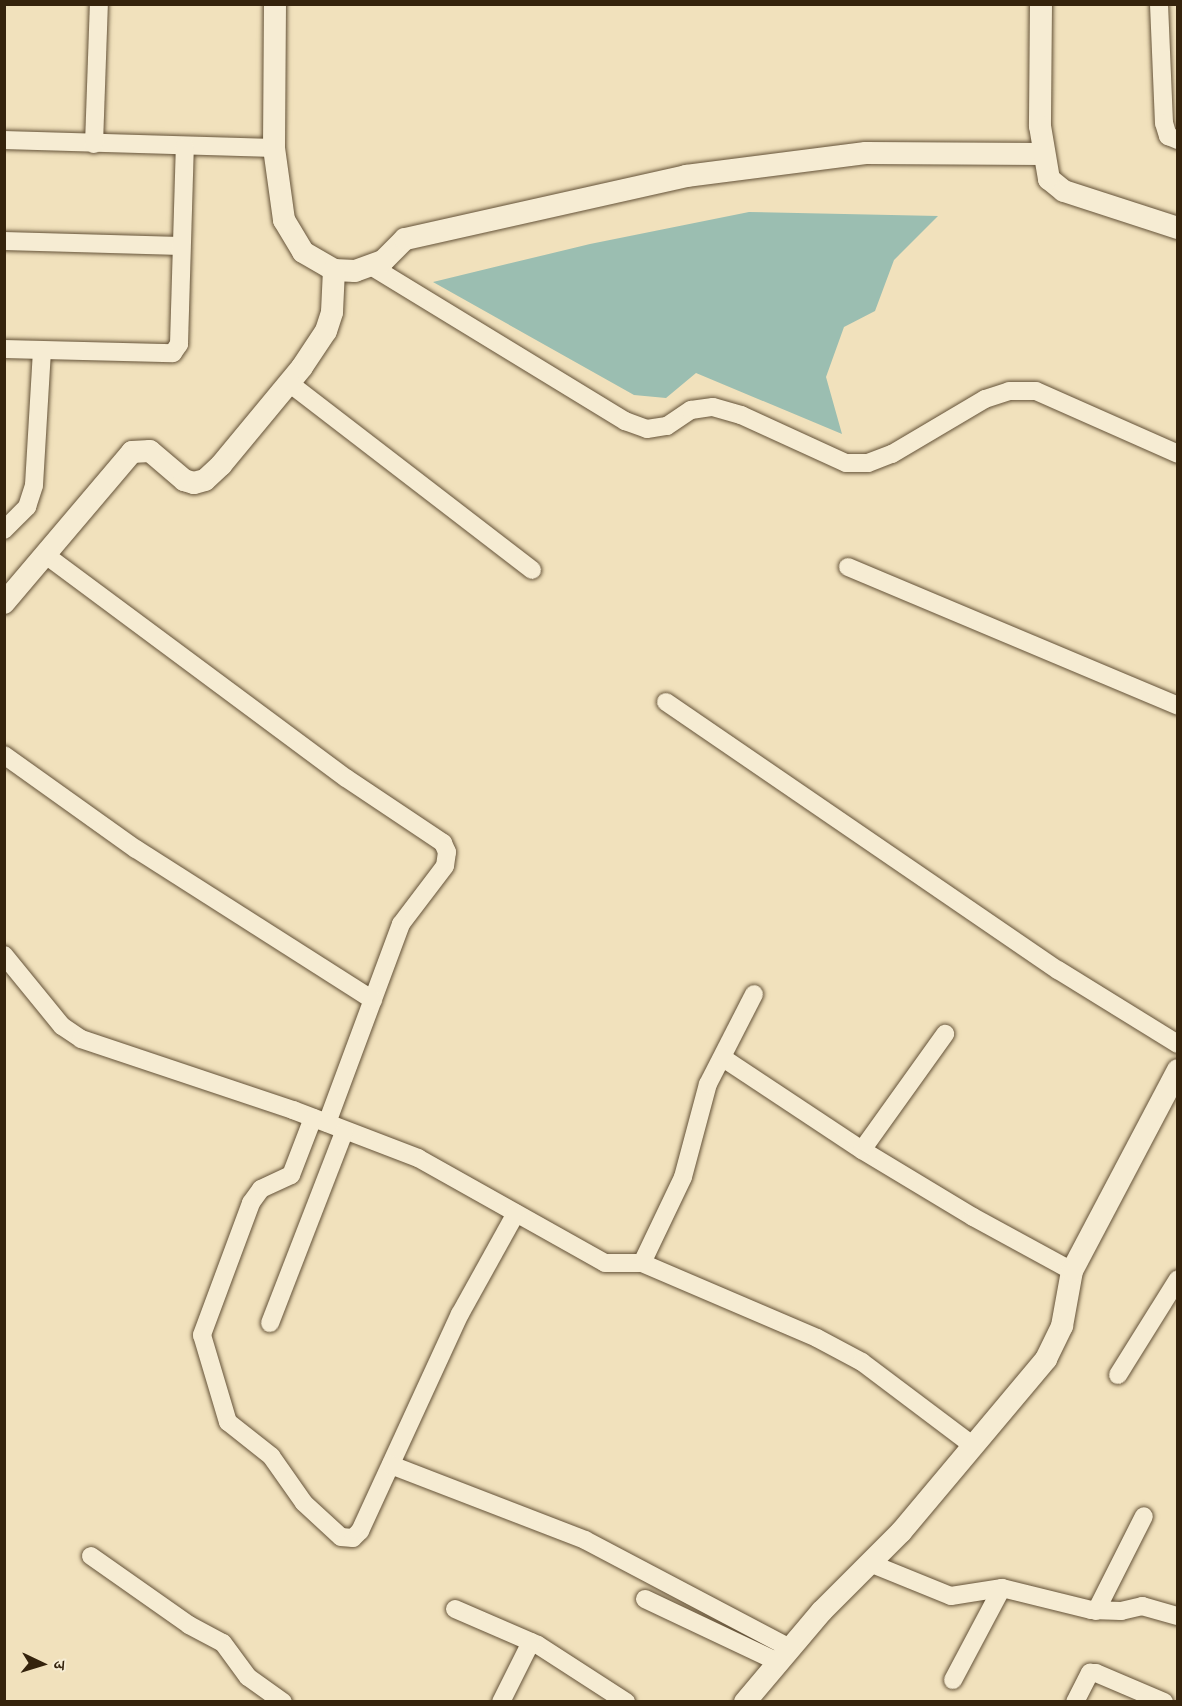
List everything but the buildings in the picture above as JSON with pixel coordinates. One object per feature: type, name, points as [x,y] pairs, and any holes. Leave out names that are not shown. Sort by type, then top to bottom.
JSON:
[{"type":"street","points":[[94,144],[99,4]]},
{"type":"street","points":[[275,4],[274,148],[284,220],[294,241],[303,252],[334,270],[355,271],[383,261],[405,239],[686,176],[866,153],[1042,154]]},
{"type":"street","points":[[1041,4],[1042,154],[1049,179],[1064,191],[1178,228]]},
{"type":"street","points":[[1159,4],[1164,123],[1168,136],[1178,140]]},
{"type":"street","points":[[4,140],[274,148]]},
{"type":"street","points":[[4,349],[42,352],[173,353],[179,344],[185,147]]},
{"type":"street","points":[[4,241],[181,246]]},
{"type":"street","points":[[371,266],[625,421],[647,429],[667,426],[691,410],[713,407],[741,415],[846,463],[868,463],[891,454],[985,399],[1009,391],[1036,392],[1178,454]]},
{"type":"street","points":[[4,603],[47,556],[132,452],[150,451],[184,480],[205,480],[221,465],[326,331],[332,312],[334,270]]},
{"type":"street","points":[[4,530],[27,507],[34,484],[42,352]]},
{"type":"street","points":[[288,382],[532,570]]},
{"type":"street","points":[[47,556],[346,778],[443,843],[447,852],[445,866],[401,924],[373,1000],[320,1121],[291,1175],[261,1190],[251,1203],[202,1335],[204,1350],[228,1422],[271,1456],[304,1503],[341,1537],[353,1538],[360,1531],[460,1314],[516,1213]]},
{"type":"street","points":[[848,567],[1178,706]]},
{"type":"street","points":[[666,702],[1058,970],[1178,1044]]},
{"type":"street","points":[[4,754],[136,849],[373,1000]]},
{"type":"street","points":[[4,955],[62,1026],[81,1039],[320,1121],[344,1132],[418,1158],[605,1263],[642,1263],[847,1354],[971,1444]]},
{"type":"street","points":[[642,1263],[683,1177],[708,1084],[754,994]]},
{"type":"street","points":[[862,1150],[945,1034]]},
{"type":"street","points":[[723,1058],[862,1150],[973,1218],[1072,1271]]},
{"type":"street","points":[[745,1701],[822,1611],[872,1564],[1054,1345],[1072,1271],[1178,1070]]},
{"type":"street","points":[[270,1323],[344,1132]]},
{"type":"street","points":[[1118,1375],[1178,1279]]},
{"type":"street","points":[[391,1465],[585,1540],[784,1655]]},
{"type":"street","points":[[1096,1611],[1144,1516]]},
{"type":"street","points":[[91,1556],[180,1619],[223,1643],[248,1677],[283,1701]]},
{"type":"street","points":[[872,1564],[951,1596],[1002,1588],[1096,1611],[1121,1611],[1142,1606],[1178,1616]]},
{"type":"street","points":[[953,1680],[1002,1588]]},
{"type":"street","points":[[645,1599],[784,1655]]},
{"type":"street","points":[[455,1609],[531,1642],[626,1701]]},
{"type":"street","points":[[501,1701],[531,1642]]},
{"type":"street","points":[[1075,1701],[1090,1673],[1164,1701]]},
{"type":"shaded area","points":[[749,212],[938,216],[894,260],[875,311],[844,327],[826,377],[842,434],[696,373],[666,398],[634,395],[433,282],[590,244]]}]
